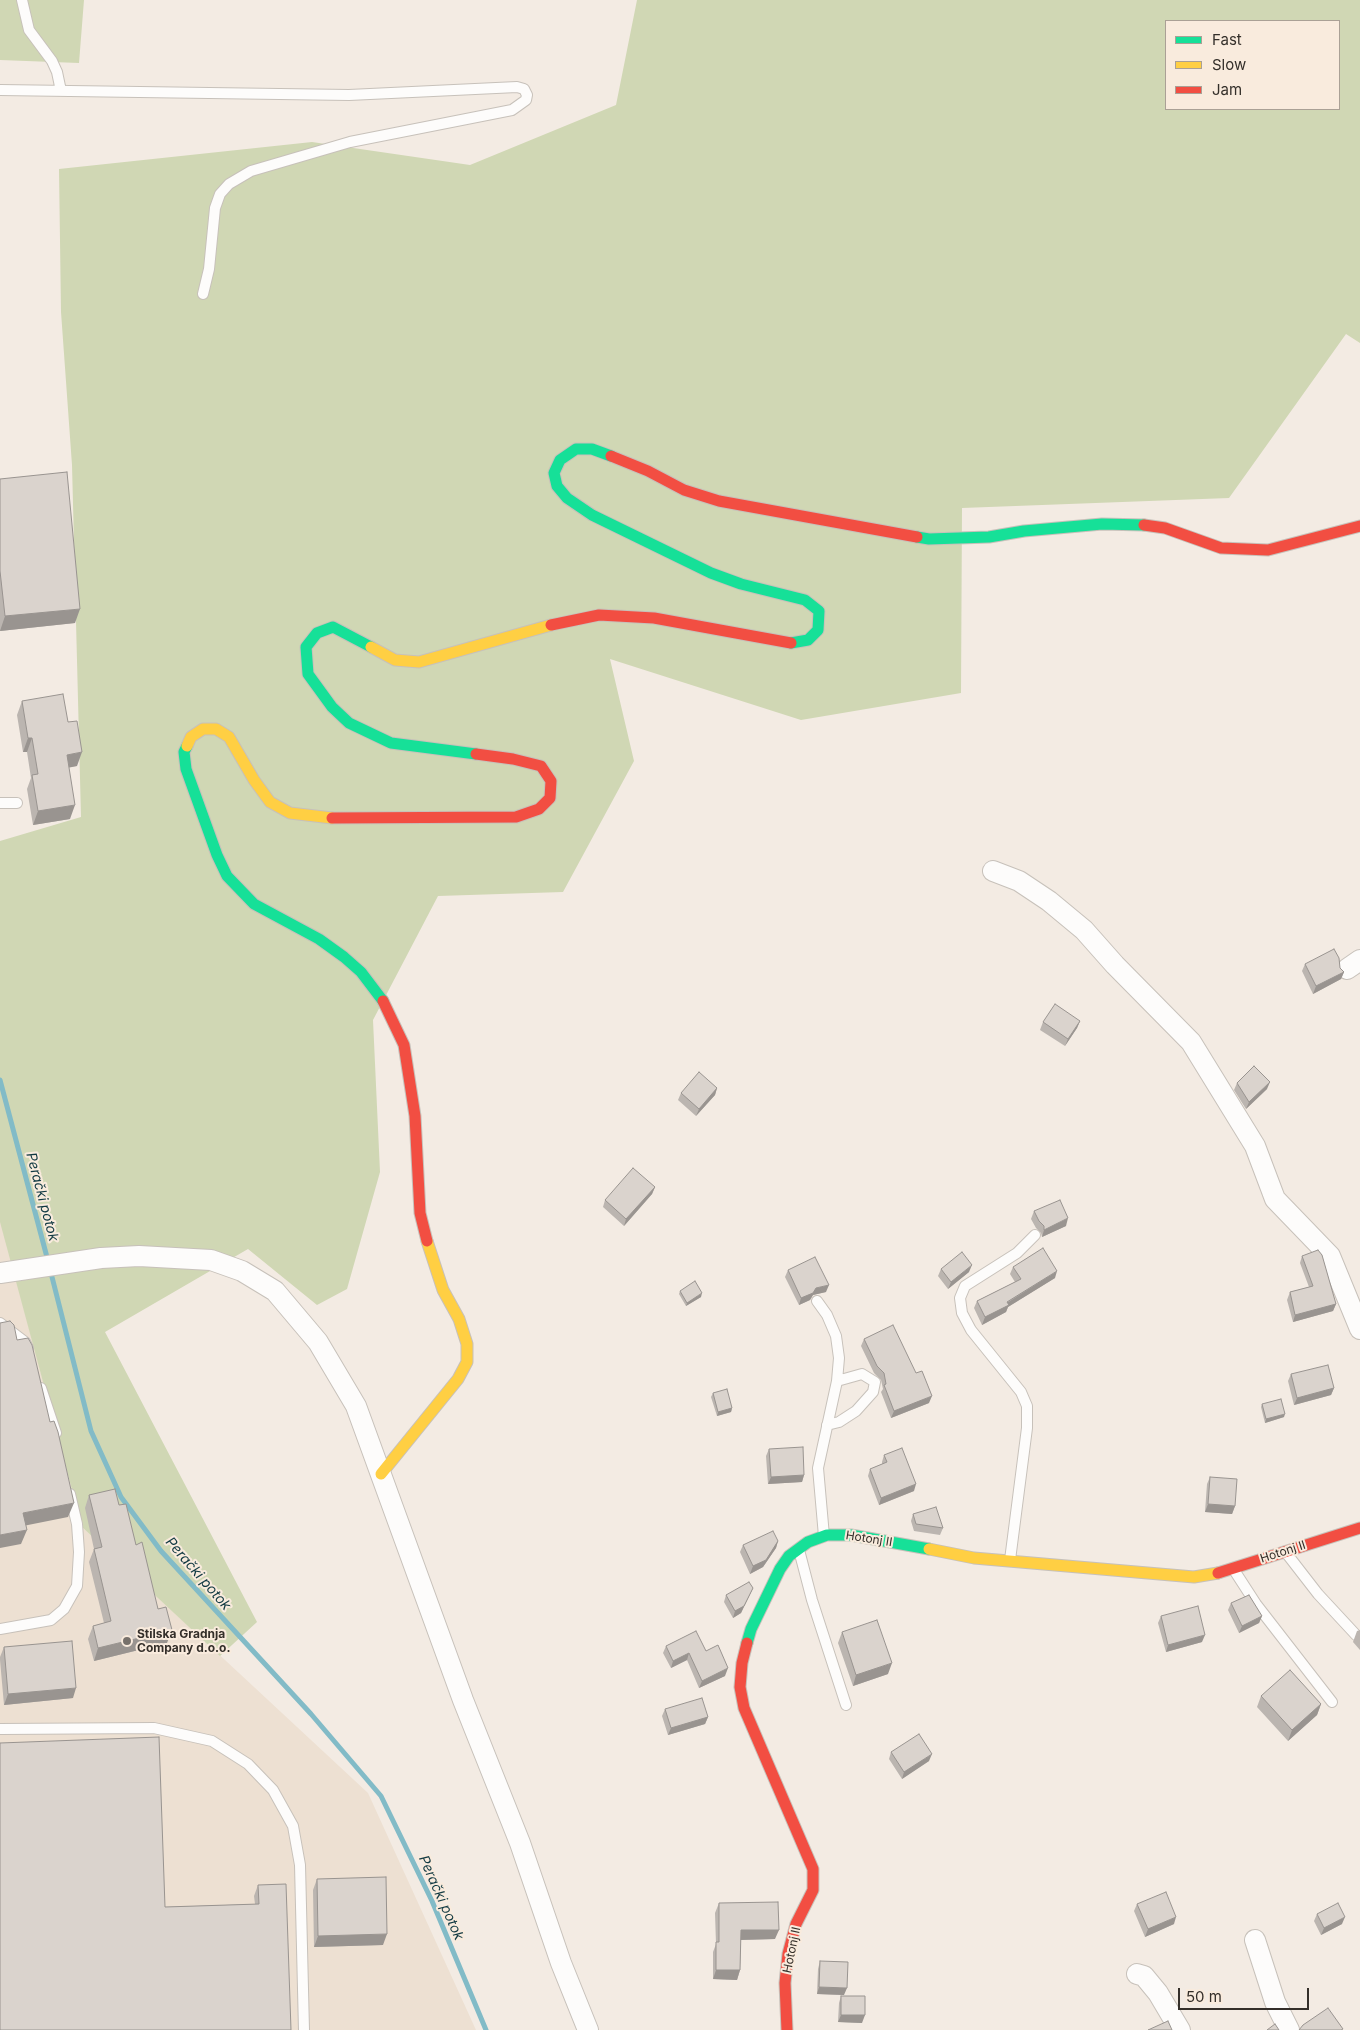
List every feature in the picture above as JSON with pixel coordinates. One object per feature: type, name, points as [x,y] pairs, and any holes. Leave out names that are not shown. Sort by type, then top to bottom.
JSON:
[{"type":"street","points":[[381,1474],[458,1379],[467,1362],[467,1344],[460,1319],[443,1290],[420,1214],[415,1116],[404,1045],[389,1011],[378,993],[361,972],[319,939],[254,904],[240,892],[227,876],[217,855],[186,769],[184,752],[191,738],[203,729],[216,729],[229,737],[254,780],[270,802],[290,813],[344,819],[381,816],[516,817],[539,809],[550,798],[551,781],[541,766],[513,759],[390,742],[369,734],[349,723],[332,707],[308,674],[306,647],[317,632],[333,627],[395,660],[419,662],[574,619],[599,616],[625,615],[654,618],[788,644],[808,640],[818,630],[819,611],[805,600],[741,584],[710,573],[592,515],[567,498],[557,486],[554,473],[560,460],[576,449],[592,448],[648,471],[684,490],[719,501],[929,539],[989,538],[1024,530],[1064,526],[1136,524],[1165,528],[1221,548],[1268,550],[1360,526]]},
{"type":"street","points":[[993,871],[1026,886],[1049,901],[1084,930],[1115,965],[1190,1042],[1255,1146],[1275,1199],[1330,1256],[1360,1329]]},
{"type":"street","points":[[4,1273],[101,1258],[139,1256],[211,1260],[242,1271],[275,1291],[318,1342],[356,1406],[463,1700],[520,1843],[561,1963],[588,2030]]},
{"type":"street","name":"Hotonj II","points":[[787,2030],[785,1982],[788,1954],[796,1924],[813,1890],[813,1869],[744,1708],[740,1687],[742,1663],[751,1629],[780,1569],[789,1556],[808,1542],[824,1537],[851,1535],[974,1558],[1194,1577],[1233,1569],[1360,1528]]},
{"type":"street","points":[[1255,1940],[1275,2002],[1289,2030]]},
{"type":"street","points":[[1137,1974],[1144,1976],[1158,1993],[1180,2030]]},
{"type":"lane","points":[[22,0],[29,30],[58,72],[61,91]]},
{"type":"lane","points":[[0,90],[349,94],[517,87],[524,89],[527,95],[526,100],[512,110],[350,142],[251,171],[220,194],[215,208],[209,269],[203,294]]},
{"type":"lane","points":[[0,803],[17,804]]},
{"type":"lane","points":[[1010,1562],[1027,1428],[1027,1406],[1021,1392],[971,1330],[962,1313],[960,1298],[965,1286],[1017,1253],[1035,1235]]},
{"type":"lane","points":[[817,1301],[827,1315],[836,1336],[839,1358],[837,1381],[818,1468],[824,1537]]},
{"type":"lane","points":[[0,1323],[25,1342],[33,1356]]},
{"type":"lane","points":[[827,1425],[839,1422],[856,1411],[873,1392],[875,1382],[862,1374],[837,1381]]},
{"type":"lane","points":[[39,1380],[59,1444]]},
{"type":"lane","points":[[0,1629],[51,1620],[64,1609],[77,1586],[80,1552],[77,1524],[68,1486]]},
{"type":"lane","points":[[799,1549],[812,1600],[846,1706]]},
{"type":"lane","points":[[1285,1551],[1318,1594],[1356,1635]]},
{"type":"lane","points":[[1233,1569],[1246,1590],[1332,1702]]},
{"type":"lane","points":[[0,1729],[154,1728],[212,1741],[248,1764],[273,1790],[293,1826],[300,1865],[304,2030]]},
{"type":"shaded area","points":[[0,1219],[82,1527],[368,1793],[476,2030],[0,2030]]},
{"type":"green space","points":[[0,0],[84,0],[79,63],[0,60]]},
{"type":"green space","points":[[637,0],[1360,0],[1360,343],[1346,334],[1229,498],[962,508],[961,693],[801,720],[610,659],[634,761],[563,892],[438,896],[373,1020],[380,1172],[347,1289],[317,1305],[248,1249],[105,1332],[257,1622],[220,1656],[82,1527],[0,1222],[0,841],[81,817],[72,465],[61,312],[59,169],[312,142],[470,165],[616,105]]},
{"type":"building","points":[[67,472],[80,609],[5,616],[0,571],[0,479]]},
{"type":"building","points":[[63,694],[68,722],[77,721],[82,752],[67,755],[75,805],[38,811],[32,775],[38,774],[32,738],[28,738],[22,701]]},
{"type":"building","points":[[1334,949],[1339,958],[1340,968],[1344,972],[1316,986],[1305,964]]},
{"type":"building","points":[[1055,1004],[1080,1021],[1068,1039],[1043,1022]]},
{"type":"building","points":[[1254,1066],[1270,1082],[1249,1102],[1237,1083]]},
{"type":"building","points":[[699,1072],[717,1088],[699,1109],[681,1093]]},
{"type":"building","points":[[633,1168],[655,1187],[626,1219],[605,1200]]},
{"type":"building","points":[[1060,1200],[1068,1218],[1044,1230],[1044,1226],[1034,1211]]},
{"type":"building","points":[[1043,1248],[1057,1271],[1007,1302],[1009,1305],[985,1317],[977,1301],[1021,1279],[1013,1267]]},
{"type":"building","points":[[1318,1250],[1322,1255],[1336,1304],[1295,1315],[1290,1292],[1313,1286],[1302,1256]]},
{"type":"building","points":[[962,1252],[972,1265],[951,1282],[941,1269]]},
{"type":"building","points":[[815,1257],[829,1285],[816,1288],[813,1293],[801,1298],[788,1270]]},
{"type":"building","points":[[695,1281],[702,1293],[687,1303],[680,1291]]},
{"type":"building","points":[[10,1321],[14,1325],[17,1340],[28,1338],[32,1345],[50,1422],[54,1421],[58,1432],[74,1503],[23,1513],[27,1530],[0,1535],[0,1323]]},
{"type":"building","points":[[893,1325],[916,1373],[922,1371],[932,1396],[894,1411],[884,1385],[886,1384],[884,1373],[877,1366],[864,1339]]},
{"type":"building","points":[[1328,1365],[1334,1388],[1297,1398],[1291,1374]]},
{"type":"building","points":[[727,1389],[732,1408],[718,1412],[713,1393]]},
{"type":"building","points":[[1281,1399],[1285,1414],[1266,1419],[1262,1404]]},
{"type":"building","points":[[803,1447],[804,1475],[771,1477],[769,1449]]},
{"type":"building","points":[[902,1448],[916,1484],[881,1498],[870,1469],[887,1462],[884,1455]]},
{"type":"building","points":[[1210,1477],[1237,1479],[1235,1506],[1208,1504]]},
{"type":"building","points":[[115,1489],[119,1505],[126,1504],[136,1545],[142,1542],[158,1609],[166,1607],[172,1630],[98,1648],[93,1626],[111,1621],[94,1549],[102,1547],[89,1495]]},
{"type":"building","points":[[936,1507],[943,1528],[916,1524],[913,1514]]},
{"type":"building","points":[[773,1531],[778,1541],[766,1560],[753,1566],[743,1545]]},
{"type":"building","points":[[749,1582],[753,1588],[744,1606],[735,1611],[726,1595]]},
{"type":"building","points":[[1249,1595],[1262,1616],[1242,1626],[1231,1603]]},
{"type":"building","points":[[1198,1606],[1205,1635],[1168,1645],[1161,1616]]},
{"type":"building","points":[[877,1620],[892,1663],[856,1675],[842,1632]]},
{"type":"building","points":[[696,1631],[706,1651],[718,1645],[728,1668],[702,1681],[689,1653],[673,1661],[666,1646]]},
{"type":"building","points":[[72,1641],[76,1688],[8,1694],[4,1647]]},
{"type":"building","points":[[1290,1670],[1321,1704],[1292,1730],[1261,1696]]},
{"type":"building","points":[[702,1698],[708,1717],[671,1728],[665,1709]]},
{"type":"building","points":[[919,1734],[932,1754],[904,1772],[891,1752]]},
{"type":"building","points":[[159,1737],[165,1907],[259,1904],[258,1885],[286,1884],[291,2030],[0,2030],[0,1743]]},
{"type":"building","points":[[386,1877],[387,1934],[318,1936],[317,1879]]},
{"type":"building","points":[[1166,1892],[1176,1917],[1148,1929],[1137,1904]]},
{"type":"building","points":[[778,1902],[779,1930],[741,1930],[740,1970],[716,1970],[716,1942],[719,1942],[719,1903]]},
{"type":"building","points":[[1338,1903],[1345,1917],[1324,1928],[1317,1914]]},
{"type":"building","points":[[820,1961],[848,1962],[847,1988],[819,1987]]},
{"type":"building","points":[[841,1996],[865,1996],[865,2015],[841,2015]]},
{"type":"building","points":[[1328,2008],[1343,2029],[1299,2030],[1303,2025]]},
{"type":"building","points":[[1168,2021],[1172,2030],[1148,2030]]},
{"type":"building","points":[[1275,2024],[1279,2030],[1267,2030]]},
{"type":"waterway","name":"Perački potok","points":[[0,1080],[48,1261]]},
{"type":"waterway","name":"Perački potok","points":[[50,1269],[91,1431],[121,1497],[161,1551],[311,1714],[381,1796],[432,1901],[486,2030]]},
{"type":"traffic: fast","points":[[611,456],[592,449],[576,449],[560,460],[554,473],[557,486],[567,498],[592,515],[711,573],[741,584],[805,600],[819,611],[818,630],[808,640],[791,643]]},
{"type":"traffic: fast","points":[[917,537],[929,539],[989,537],[1024,531],[1102,524],[1144,525]]},
{"type":"traffic: fast","points":[[371,647],[333,627],[317,633],[306,647],[308,674],[332,707],[349,723],[391,743],[476,754]]},
{"type":"traffic: fast","points":[[187,746],[184,752],[186,769],[217,855],[227,876],[254,904],[319,939],[344,957],[361,972],[383,1001]]},
{"type":"traffic: fast","points":[[747,1643],[751,1629],[780,1569],[789,1556],[808,1542],[827,1535],[851,1535],[929,1549]]},
{"type":"traffic: slow","points":[[371,647],[395,660],[419,662],[551,625]]},
{"type":"traffic: slow","points":[[187,746],[191,737],[203,729],[216,729],[229,737],[254,780],[270,802],[290,813],[332,818]]},
{"type":"traffic: slow","points":[[381,1474],[458,1379],[467,1362],[467,1344],[459,1319],[443,1290],[427,1241]]},
{"type":"traffic: slow","points":[[929,1549],[974,1558],[1194,1577],[1218,1573]]},
{"type":"traffic: jam","points":[[611,456],[648,471],[684,490],[719,501],[917,537]]},
{"type":"traffic: jam","points":[[1144,525],[1165,528],[1221,548],[1268,550],[1360,526]]},
{"type":"traffic: jam","points":[[551,625],[599,615],[654,618],[791,643]]},
{"type":"traffic: jam","points":[[332,818],[516,817],[539,809],[550,798],[551,781],[541,766],[513,759],[476,754]]},
{"type":"traffic: jam","points":[[383,1001],[404,1045],[415,1116],[420,1213],[427,1241]]},
{"type":"traffic: jam","points":[[1218,1573],[1360,1528]]},
{"type":"traffic: jam","points":[[747,1643],[742,1663],[740,1687],[744,1708],[813,1869],[813,1890],[796,1924],[788,1954],[785,1983],[787,2030]]},
{"type":"place","name":"Stilska Gradnja Company d.o.o.","points":[[127,1641]]}]
